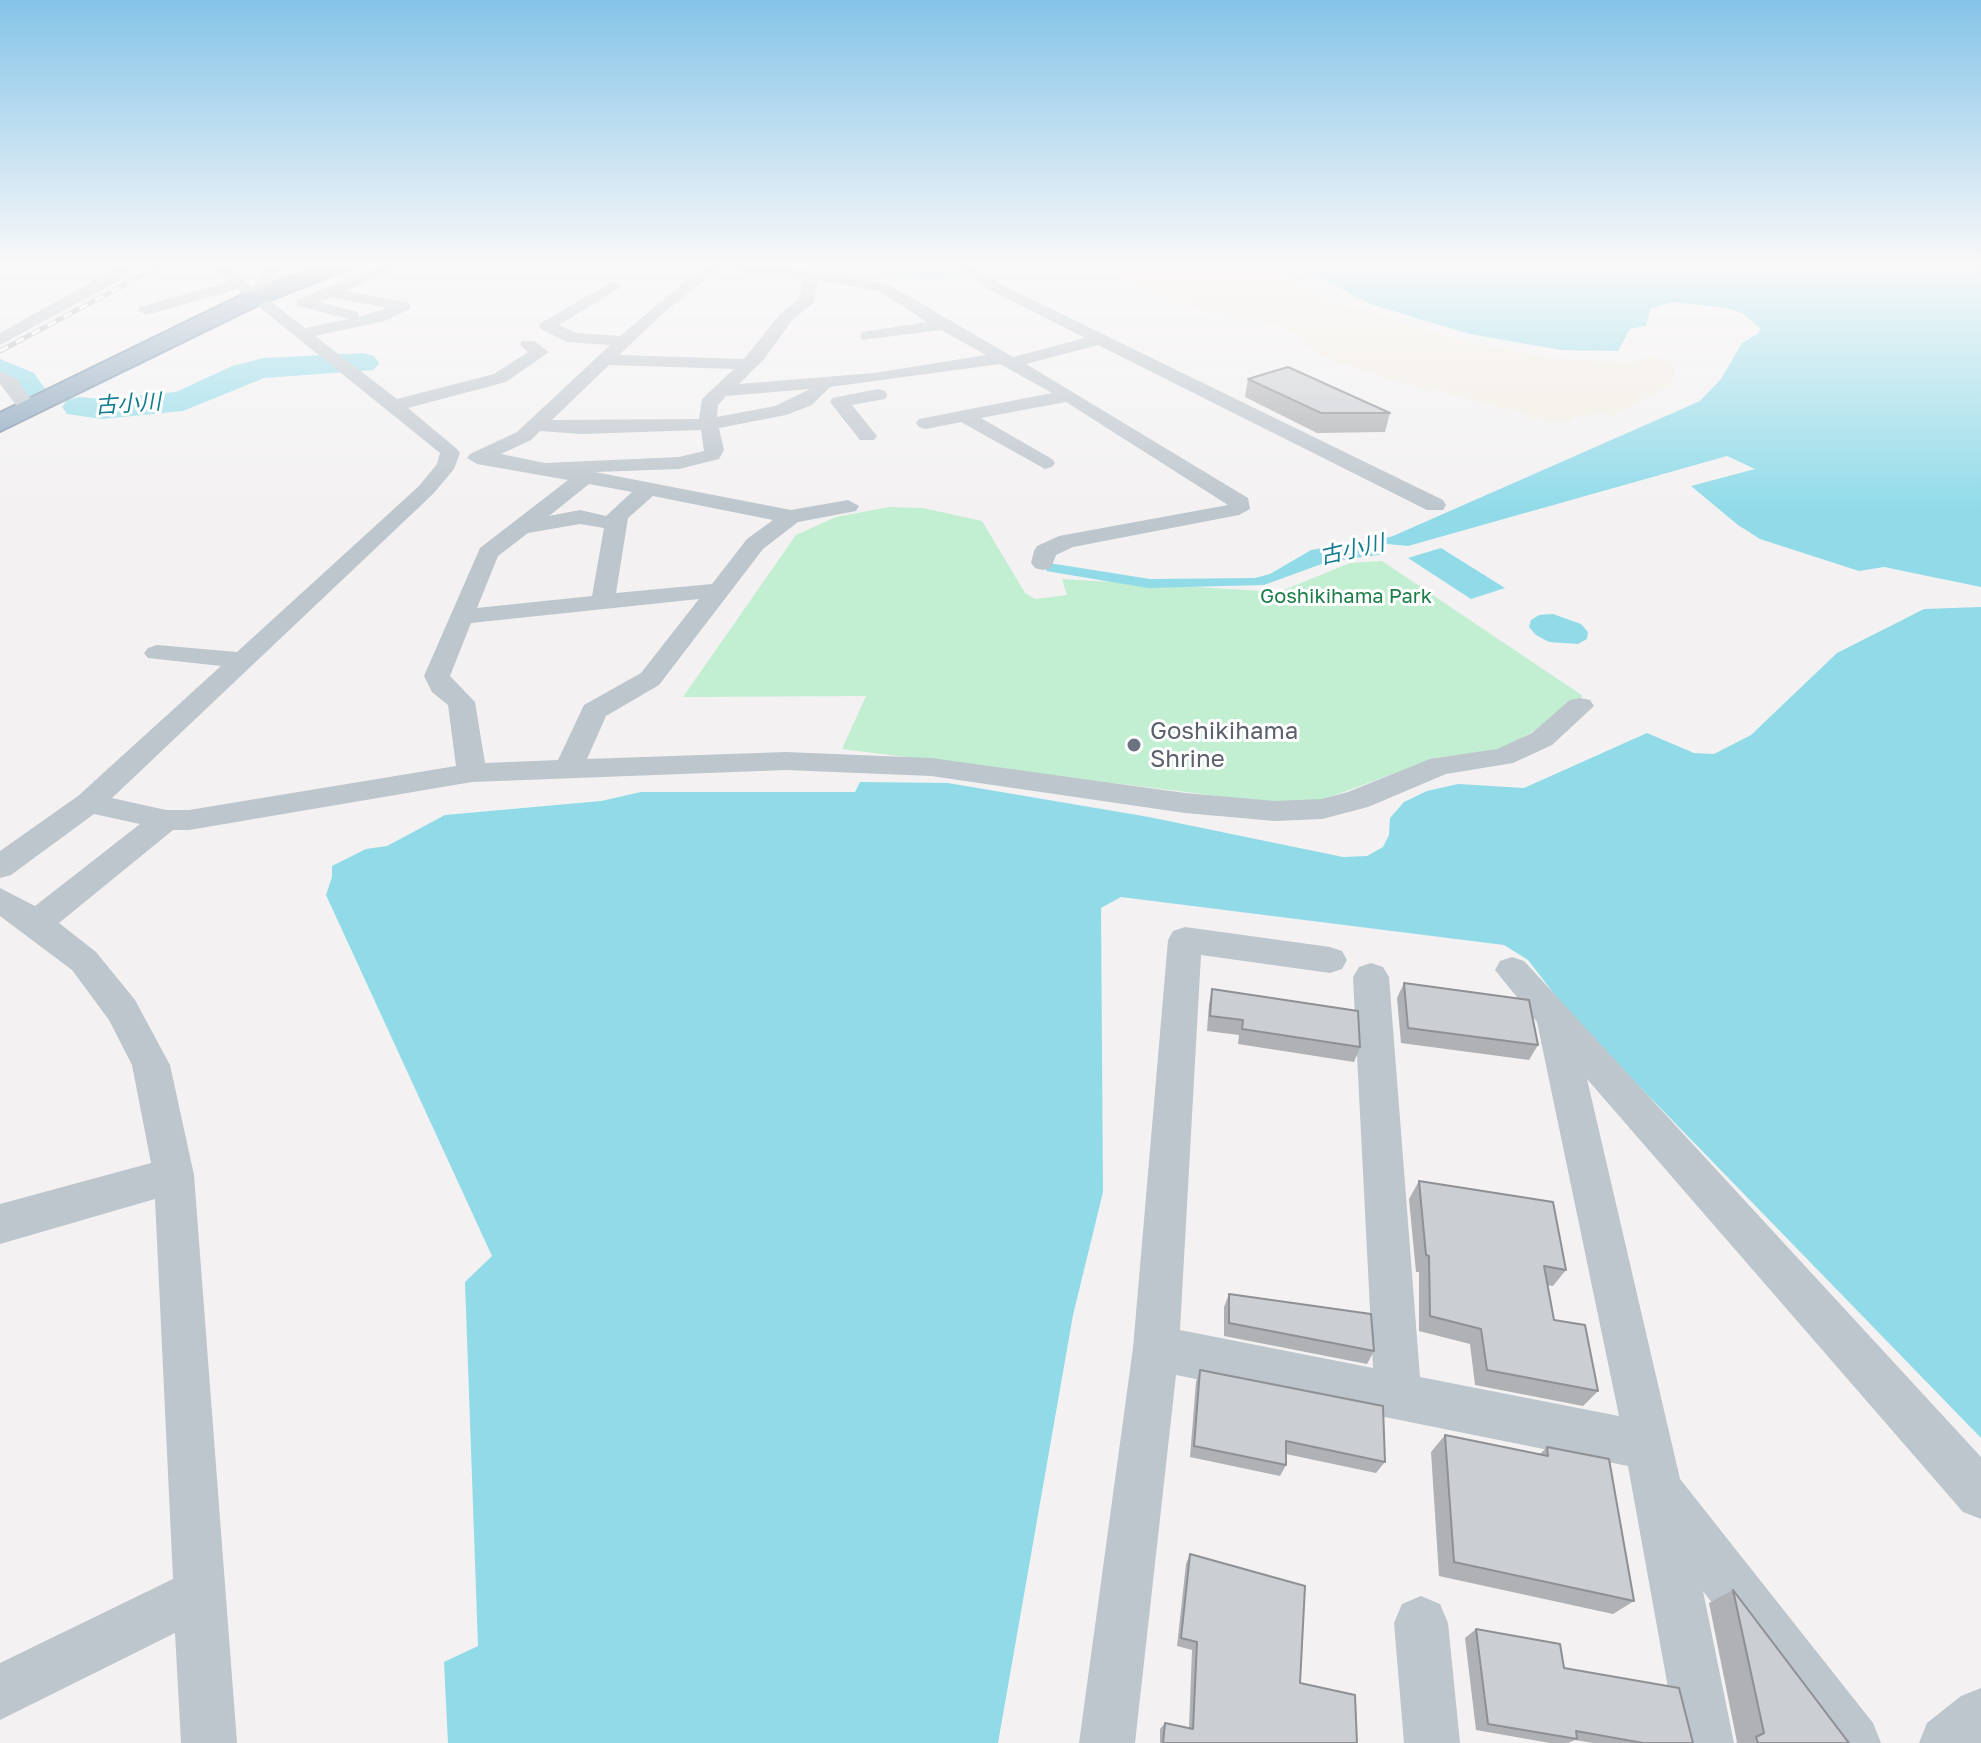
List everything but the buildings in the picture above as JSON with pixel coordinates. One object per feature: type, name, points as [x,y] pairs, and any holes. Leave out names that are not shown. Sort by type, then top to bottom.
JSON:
[{"type":"highway","points":[[0,423],[144,346]]},
{"type":"street","points":[[3,863],[89,803],[426,490],[447,465],[450,453],[444,445],[320,346]]},
{"type":"street","points":[[392,406],[507,382],[540,352],[530,346]]},
{"type":"street","points":[[447,465],[484,457],[508,446],[536,425],[616,346]]},
{"type":"street","points":[[549,468],[701,459],[712,455],[709,403],[750,364],[764,346]]},
{"type":"street","points":[[982,346],[1240,503],[1239,509],[1067,541],[1045,551],[1043,563]]},
{"type":"street","points":[[867,436],[839,402],[1073,346]]},
{"type":"street","points":[[1115,346],[1435,505]]},
{"type":"street","points":[[602,360],[750,364]]},
{"type":"street","points":[[722,391],[1012,363]]},
{"type":"street","points":[[0,376],[11,383],[29,409]]},
{"type":"street","points":[[536,425],[581,428],[709,424],[779,411],[805,401],[820,390],[823,383]]},
{"type":"street","points":[[926,423],[1068,396]]},
{"type":"street","points":[[964,416],[1045,463]]},
{"type":"street","points":[[484,457],[791,517],[848,506]]},
{"type":"street","points":[[472,773],[461,702],[441,686],[437,676],[488,553],[586,476]]},
{"type":"street","points":[[603,602],[617,516],[649,489]]},
{"type":"street","points":[[521,527],[580,517],[615,524]]},
{"type":"street","points":[[569,768],[594,711],[650,679],[755,544],[791,517]]},
{"type":"street","points":[[462,617],[719,590]]},
{"type":"street","points":[[157,653],[245,660]]},
{"type":"street","points":[[89,803],[166,820],[189,820],[472,773],[786,761],[931,767],[1185,803],[1275,811],[1322,809],[1357,800],[1440,766],[1503,757],[1542,739],[1580,706]]},
{"type":"street","points":[[36,923],[166,820]]},
{"type":"street","points":[[0,900],[36,923],[84,961],[122,1010],[151,1065],[174,1175],[209,1743]]},
{"type":"street","points":[[1107,1743],[1156,1348],[1185,940],[1330,960]]},
{"type":"street","points":[[1512,970],[1981,1494]]},
{"type":"street","points":[[1371,977],[1398,1397]]},
{"type":"street","points":[[1554,1018],[1653,1468],[1706,1743]]},
{"type":"street","points":[[0,1224],[174,1175]]},
{"type":"street","points":[[1156,1348],[1398,1397],[1653,1468],[1853,1743]]},
{"type":"street","points":[[0,1692],[198,1594]]},
{"type":"street","points":[[1421,1623],[1432,1743]]},
{"type":"street","points":[[1947,1743],[1981,1716]]},
{"type":"green space","name":"Goshikihama Park","points":[[889,507],[923,508],[982,521],[1025,593],[1035,599],[1067,595],[1062,579],[1279,592],[1350,563],[1382,561],[1583,696],[1536,730],[1498,750],[1436,758],[1322,800],[1266,802],[842,749],[866,696],[683,697],[796,535],[836,517]]},
{"type":"sand","points":[[1310,346],[1492,346],[1557,359],[1628,363],[1652,357],[1674,363],[1673,383],[1614,415],[1596,413],[1571,417],[1575,421],[1531,419],[1535,415],[1435,389],[1429,391],[1318,354]]},
{"type":"water","points":[[1540,346],[1621,346],[1618,351],[1561,350]]},
{"type":"water","points":[[1740,346],[1981,346],[1981,587],[1884,567],[1859,571],[1760,539],[1691,486],[1755,469],[1727,456],[1408,546],[1387,544],[1378,548],[1385,554],[1327,562],[1264,585],[1148,588],[1046,571],[1049,563],[1150,579],[1255,578],[1270,574],[1311,550],[1350,548],[1393,536],[1700,401],[1721,379]]},
{"type":"water","points":[[1441,548],[1505,588],[1471,599],[1408,558]]},
{"type":"water","points":[[1981,607],[1981,1438],[1572,1017],[1528,960],[1504,945],[1121,897],[1101,908],[1103,1192],[1073,1315],[998,1743],[448,1743],[444,1662],[478,1646],[465,1282],[492,1256],[326,895],[332,866],[366,849],[387,846],[445,815],[601,801],[641,792],[855,792],[860,782],[948,783],[1149,817],[1343,857],[1367,856],[1383,847],[1389,835],[1390,818],[1404,802],[1427,791],[1458,784],[1524,788],[1647,733],[1694,753],[1714,754],[1751,735],[1837,653],[1924,609]]},
{"type":"water","points":[[1553,614],[1581,624],[1588,632],[1587,639],[1578,644],[1549,642],[1529,627],[1531,620],[1539,615]]},
{"type":"waterway","name":"古小川","points":[[79,407],[102,409],[183,401],[243,373],[264,368],[363,363]]},
{"type":"waterway","name":"古小川","points":[[0,369],[22,380],[32,394]]},
{"type":"railway","points":[[0,351],[9,346]]},
{"type":"place","name":"Goshikihama Shrine","points":[[1134,745]]}]
